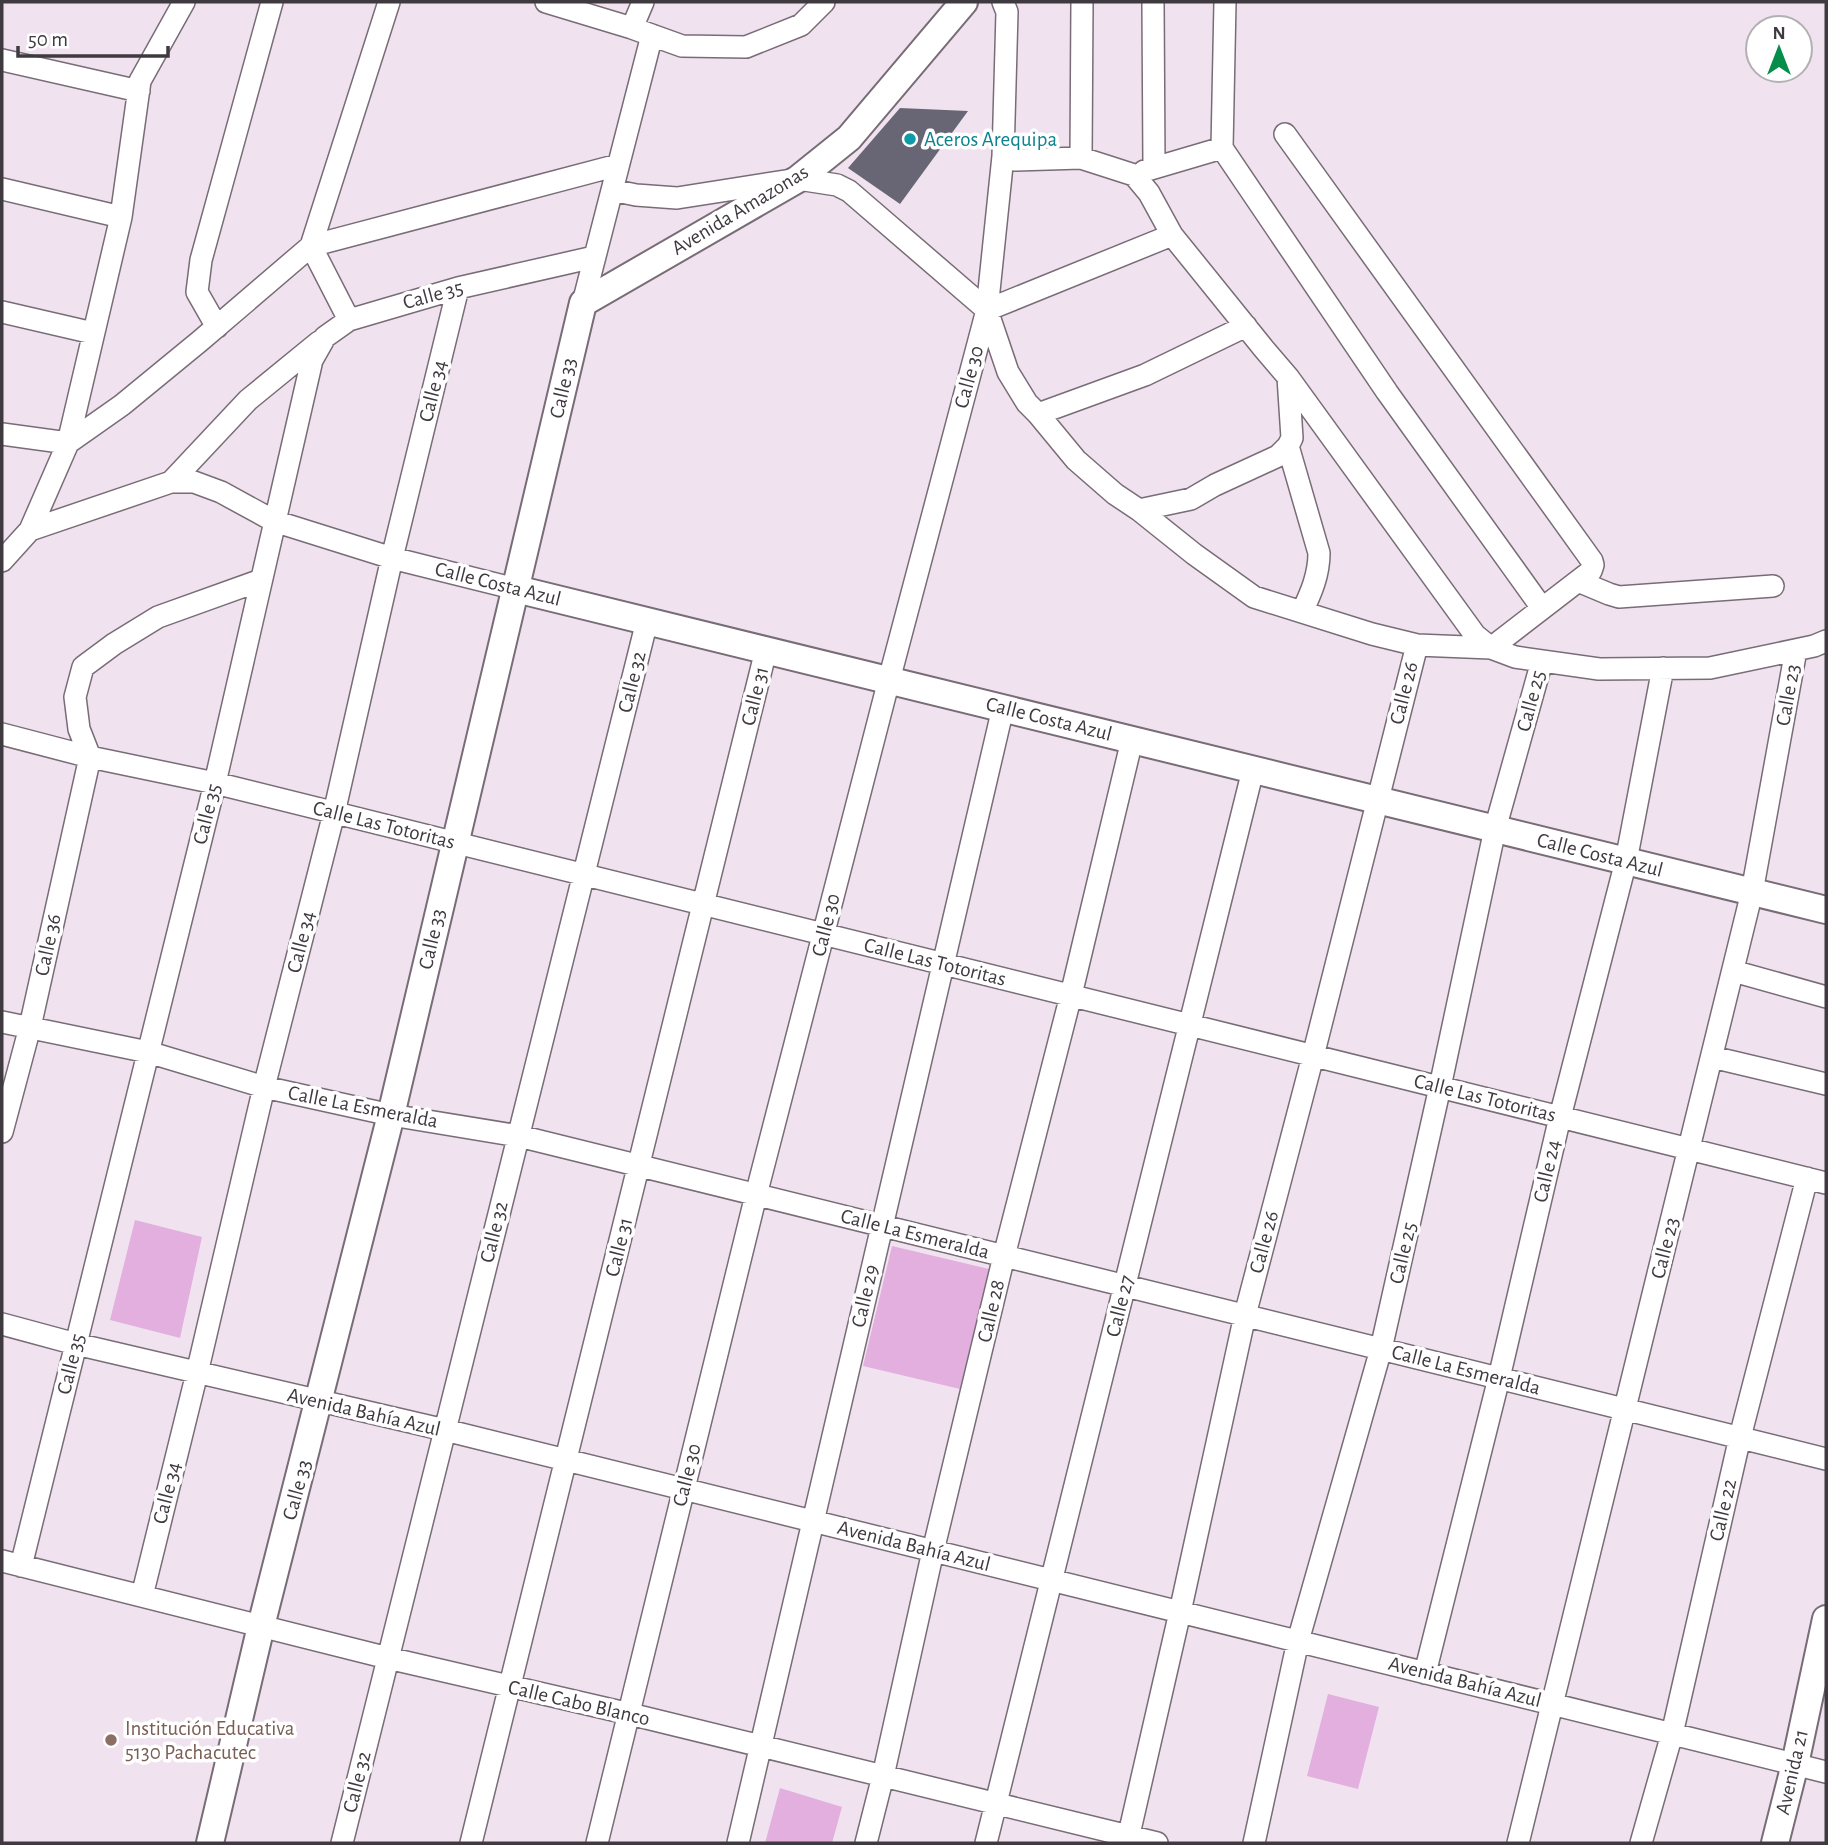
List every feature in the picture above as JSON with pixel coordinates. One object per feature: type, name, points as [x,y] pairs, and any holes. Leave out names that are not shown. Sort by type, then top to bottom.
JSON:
[{"type":"street","points":[[2,561],[30,530],[68,443],[121,217],[140,81],[184,2]]},
{"type":"street","points":[[217,327],[197,292],[201,260],[272,2]]},
{"type":"street","points":[[349,320],[311,247],[389,2]]},
{"type":"street","points":[[546,2],[682,46],[746,47],[801,25],[824,2]]},
{"type":"street","name":"Calle 33","points":[[210,1843],[261,1626],[391,1115],[618,165],[642,31],[643,2]]},
{"type":"street","name":"Avenida Amazonas","points":[[583,303],[798,179],[849,138],[964,2]]},
{"type":"street","name":"Calle 30","points":[[597,1843],[756,1195],[888,680],[987,310],[1003,156],[1007,12],[1003,2]]},
{"type":"street","points":[[1081,158],[1082,2]]},
{"type":"street","points":[[1153,2],[1154,167]]},
{"type":"street","points":[[1225,2],[1222,148],[1387,392],[1542,608]]},
{"type":"street","points":[[2,60],[139,91]]},
{"type":"street","points":[[612,190],[677,198],[798,179],[838,185],[849,191],[987,310],[1008,372],[1027,403],[1076,460],[1115,494],[1254,597],[1372,634],[1417,645],[1492,648],[1591,571],[1592,561],[1285,134]]},
{"type":"street","points":[[1133,175],[1222,148]]},
{"type":"street","points":[[1003,156],[1015,160],[1081,158],[1133,175],[1149,193],[1172,234],[1288,377],[1475,635],[1492,648],[1515,657],[1599,669],[1710,668],[1814,646],[1826,641]]},
{"type":"street","points":[[2,435],[68,443],[122,405],[311,247],[618,165]]},
{"type":"street","points":[[2,189],[121,217]]},
{"type":"street","points":[[987,310],[1172,234]]},
{"type":"street","name":"Calle 35","points":[[11,1563],[76,1345],[215,783],[312,360],[325,337],[349,320],[458,288],[594,257]]},
{"type":"street","name":"Calle 34","points":[[142,1596],[264,1087],[334,813],[392,558],[458,288]]},
{"type":"street","points":[[2,312],[93,333]]},
{"type":"street","points":[[1038,414],[1145,375],[1246,326]]},
{"type":"street","points":[[30,530],[171,482],[248,400],[325,337]]},
{"type":"street","points":[[1139,510],[1191,499],[1278,456],[1292,438],[1288,377]]},
{"type":"street","points":[[1288,446],[1319,553],[1316,580],[1302,612]]},
{"type":"street","name":"Calle Costa Azul","points":[[171,482],[194,482],[221,492],[274,521],[392,558],[1826,910]]},
{"type":"street","points":[[90,757],[79,729],[75,697],[83,667],[158,617],[261,580]]},
{"type":"street","points":[[1578,581],[1619,597],[1773,586]]},
{"type":"street","name":"Calle 32","points":[[342,1843],[647,621]]},
{"type":"street","name":"Calle 26","points":[[1128,1840],[1245,1315],[1417,645]]},
{"type":"street","name":"Calle 31","points":[[471,1843],[766,650]]},
{"type":"street","name":"Calle 23","points":[[1518,1843],[1752,892],[1796,650]]},
{"type":"street","name":"Calle 25","points":[[1254,1843],[1298,1641],[1381,1349],[1495,829],[1542,661]]},
{"type":"street","name":"Calle 24","points":[[1425,1673],[1499,1378],[1560,1117],[1626,861],[1662,668]]},
{"type":"street","name":"Calle 29","points":[[737,1843],[1003,708]]},
{"type":"street","name":"Calle Las Totoritas","points":[[2,734],[90,757],[215,783],[1817,1180]]},
{"type":"street","name":"Calle 28","points":[[866,1843],[1004,1256],[1071,995],[1132,740]]},
{"type":"street","name":"Calle 36","points":[[2,1132],[30,1027],[90,757]]},
{"type":"street","name":"Calle 27","points":[[986,1843],[1253,770]]},
{"type":"street","points":[[1732,971],[1826,997]]},
{"type":"street","name":"Calle La Esmeralda","points":[[2,1022],[149,1052],[264,1087],[391,1115],[519,1136],[1826,1459]]},
{"type":"street","points":[[1712,1057],[1826,1084]]},
{"type":"street","name":"Calle 22","points":[[1641,1843],[1672,1734],[1740,1437],[1817,1180]]},
{"type":"street","name":"Avenida Bahía Azul","points":[[2,1324],[76,1345],[567,1460],[1826,1772]]},
{"type":"street","name":"Calle Cabo Blanco","points":[[11,1563],[388,1658],[996,1804],[1128,1840],[1157,1843]]},
{"type":"street","name":"Avenida 21","points":[[1774,1843],[1795,1764],[1826,1619]]},
{"type":"shaded area","points":[[135,1220],[202,1237],[180,1338],[110,1320]]},
{"type":"shaded area","points":[[892,1246],[989,1269],[960,1389],[863,1366]]},
{"type":"shaded area","points":[[1328,1694],[1379,1707],[1358,1789],[1307,1776]]},
{"type":"shaded area","points":[[780,1788],[842,1807],[832,1843],[765,1843]]},
{"type":"building","name":"Aceros Arequipa","points":[[900,108],[968,111],[900,204],[848,168]]},
{"type":"place","name":"Aceros Arequipa","points":[[910,139]]},
{"type":"place","name":"Institución Educativa 5130 Pachacutec","points":[[111,1740]]}]
